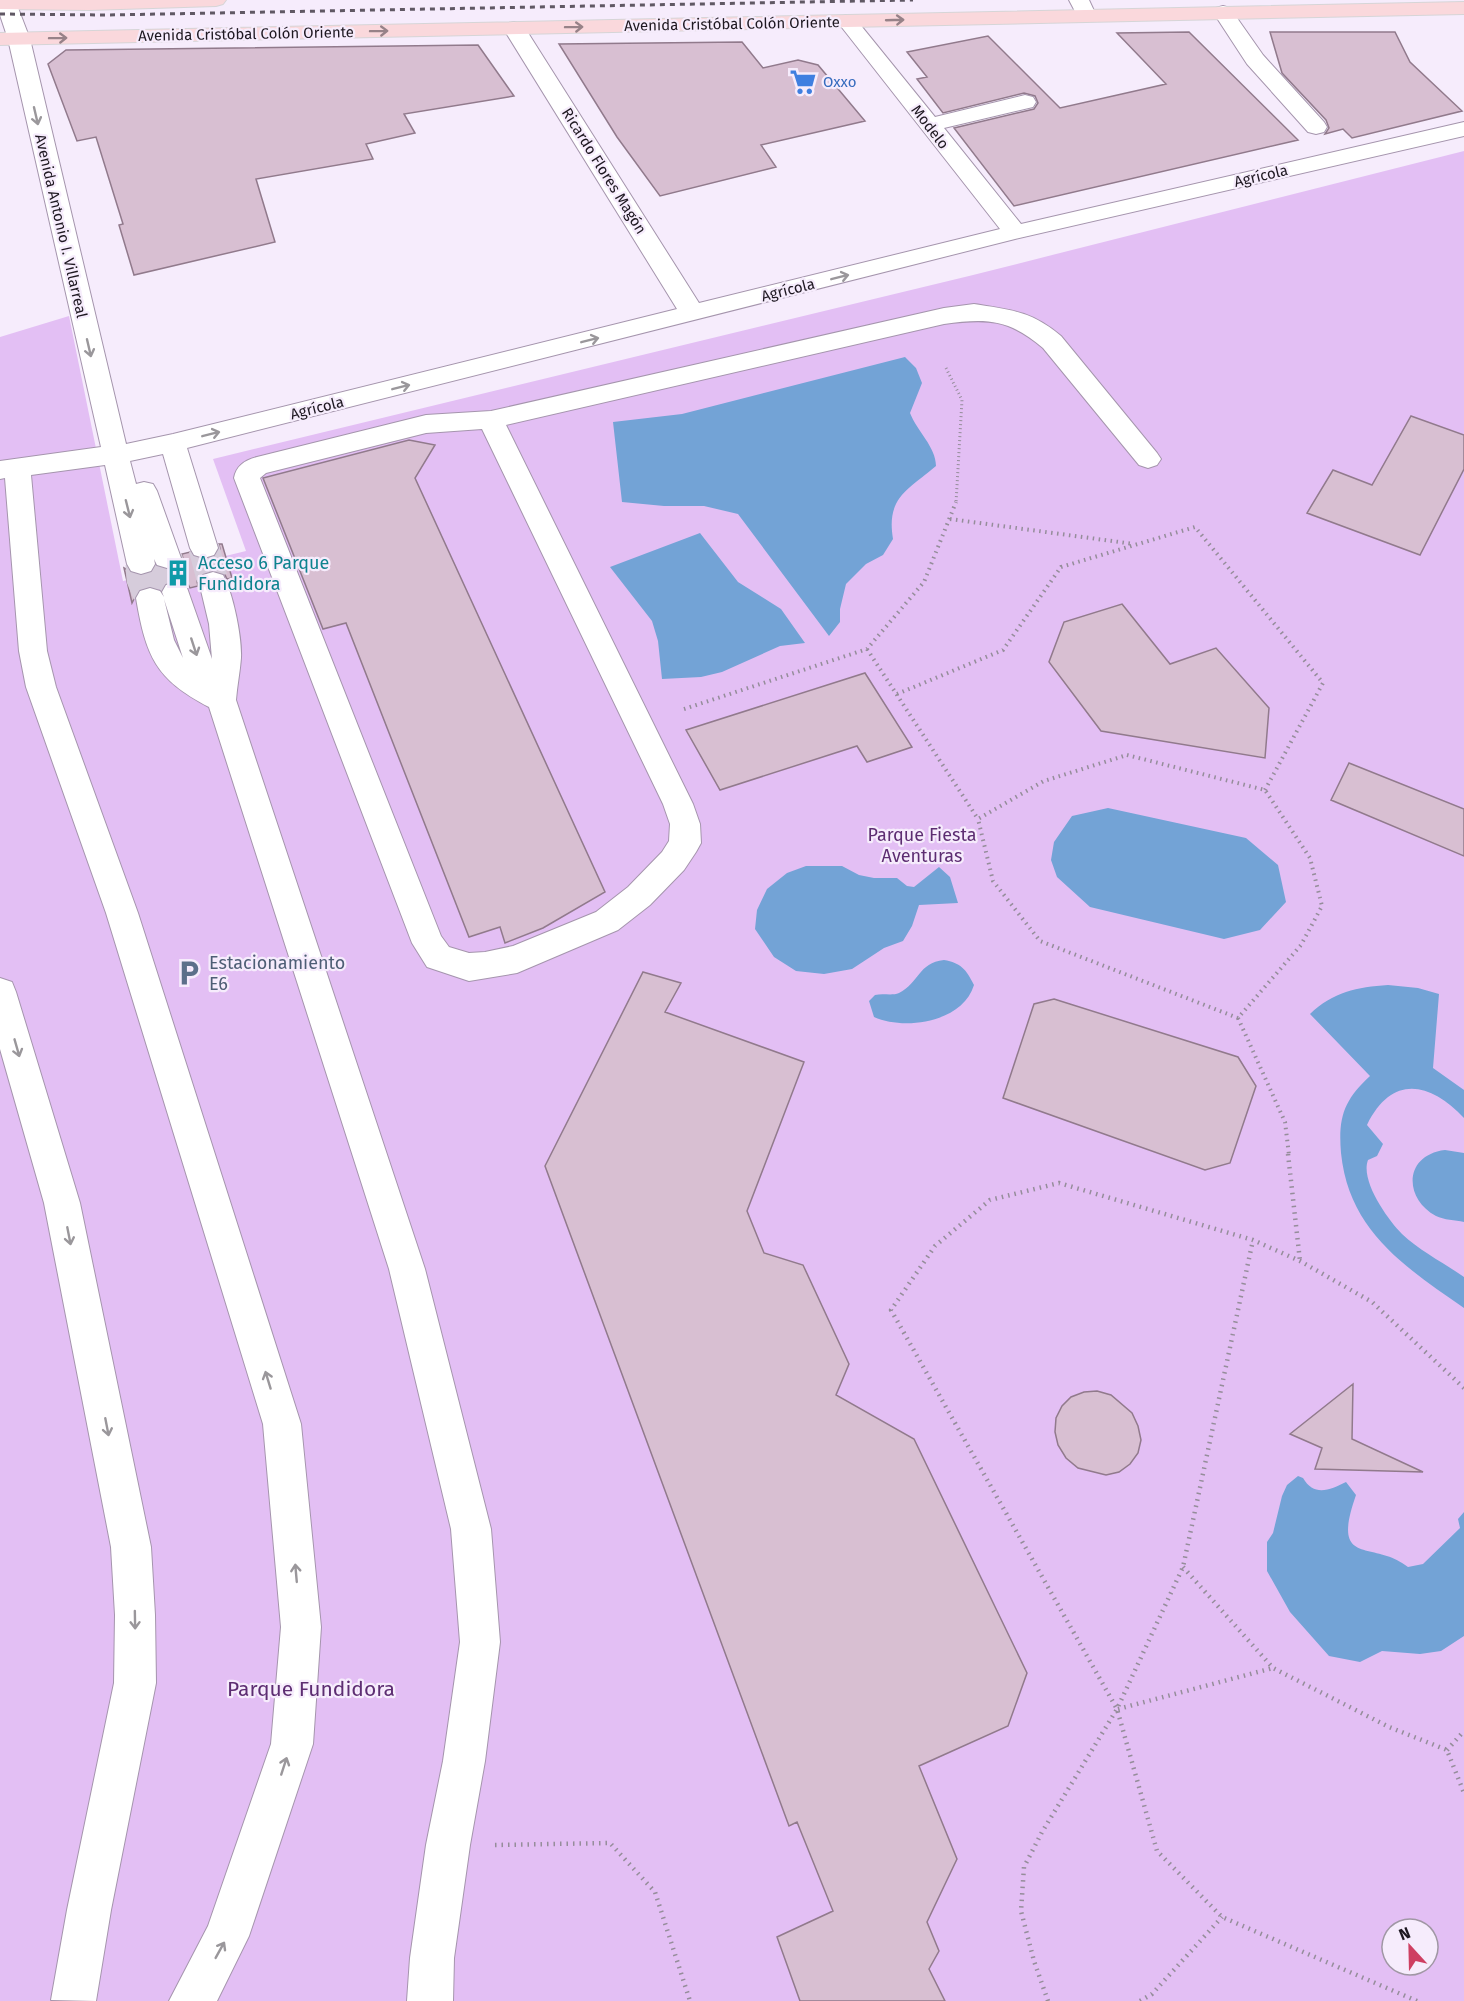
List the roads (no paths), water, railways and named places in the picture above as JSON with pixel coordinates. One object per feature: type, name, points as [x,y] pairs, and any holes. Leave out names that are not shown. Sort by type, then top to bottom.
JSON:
[{"type":"main road","name":"Avenida Cristóbal Colón Oriente","points":[[4,2],[216,0]]},
{"type":"main road","name":"Avenida Cristóbal Colón Oriente","points":[[9,39],[847,21],[1083,7],[1223,12],[1464,8]]},
{"type":"street","name":"Avenida Antonio I. Villarreal","points":[[4,2],[9,39],[122,453]]},
{"type":"street","points":[[1223,12],[1255,59],[1316,127]]},
{"type":"street","name":"Modelo","points":[[847,21],[1015,232]]},
{"type":"street","name":"Ricardo Flores Magón","points":[[514,28],[693,314]]},
{"type":"street","points":[[928,125],[1025,102]]},
{"type":"street","name":"Agrícola","points":[[8,468],[122,453],[173,443],[1015,232],[1464,129]]},
{"type":"street","points":[[470,370],[472,396],[491,420],[678,804],[685,824],[685,843],[673,861],[639,897],[607,921],[518,959],[469,967],[438,957],[428,943],[247,478],[248,473],[257,466],[404,429],[443,423],[491,420],[944,316],[974,312],[1008,317],[1033,326],[1052,342],[1148,459]]},
{"type":"street","points":[[173,443],[187,497],[204,548]]},
{"type":"street","points":[[122,453],[167,558]]},
{"type":"street","points":[[122,453],[141,564]]},
{"type":"street","points":[[8,468],[33,651],[41,687],[122,913],[282,1424],[301,1627],[292,1744],[227,1936],[192,2001]]},
{"type":"street","points":[[213,582],[223,624],[227,655],[221,700],[407,1269],[471,1529],[480,1642],[464,1761],[448,1845],[432,1958],[430,2001]]},
{"type":"street","points":[[163,595],[164,650],[172,666],[181,677],[221,700]]},
{"type":"street","points":[[0,992],[62,1203],[131,1547],[135,1615],[135,1683],[89,1910],[76,2001]]},
{"type":"street","points":[[406,2001],[432,1958]]},
{"type":"water","points":[[905,357],[916,368],[922,383],[910,413],[933,452],[936,466],[901,496],[893,513],[893,539],[883,555],[866,564],[846,584],[840,609],[840,622],[829,636],[738,514],[704,506],[664,506],[622,502],[613,422],[682,414]]},
{"type":"water","points":[[700,533],[738,582],[781,609],[805,643],[780,646],[722,672],[701,677],[662,679],[658,641],[652,621],[610,567]]},
{"type":"water","points":[[1108,808],[1246,838],[1278,865],[1286,902],[1260,930],[1224,939],[1090,907],[1057,877],[1051,860],[1054,842],[1072,816]]},
{"type":"water","points":[[806,866],[842,866],[859,875],[874,878],[897,878],[907,886],[914,887],[939,867],[950,877],[958,903],[919,905],[912,926],[903,941],[884,948],[852,969],[824,974],[796,971],[774,957],[755,929],[757,910],[767,889],[787,873]]},
{"type":"water","points":[[944,960],[962,968],[974,985],[968,998],[958,1008],[932,1020],[916,1023],[887,1021],[874,1017],[869,1001],[875,995],[899,993],[906,989],[929,965]]},
{"type":"water","points":[[1388,985],[1418,988],[1439,994],[1433,1068],[1464,1090],[1464,1118],[1438,1097],[1425,1091],[1412,1089],[1400,1091],[1388,1097],[1367,1125],[1383,1144],[1377,1156],[1368,1160],[1368,1178],[1383,1210],[1402,1234],[1464,1277],[1464,1308],[1401,1262],[1383,1244],[1368,1226],[1355,1204],[1346,1180],[1340,1140],[1342,1119],[1354,1093],[1370,1076],[1310,1014],[1328,1000],[1346,992]]},
{"type":"water","points":[[1445,1150],[1464,1153],[1464,1222],[1436,1216],[1425,1208],[1414,1189],[1415,1168],[1431,1154]]},
{"type":"water","points":[[1298,1476],[1317,1490],[1328,1489],[1346,1482],[1356,1495],[1349,1518],[1348,1534],[1352,1543],[1359,1548],[1395,1559],[1408,1567],[1423,1564],[1460,1528],[1458,1519],[1464,1512],[1464,1636],[1441,1651],[1420,1654],[1382,1651],[1360,1662],[1329,1656],[1290,1612],[1267,1571],[1267,1542],[1273,1533],[1282,1496],[1287,1485]]},
{"type":"tunnel","points":[[204,548],[213,582]]},
{"type":"tunnel","points":[[167,558],[176,592]]},
{"type":"tunnel","points":[[141,564],[142,579],[150,598]]},
{"type":"railway","points":[[0,14],[108,15],[913,0]]},
{"type":"place","name":"Oxxo","points":[[803,82]]},
{"type":"place","name":"Acceso 6 Parque Fundidora","points":[[178,573]]},
{"type":"place","name":"Estacionamiento E6","points":[[189,973]]},
{"type":"park label","name":"Parque Fiesta Aventuras","points":[[922,845]]},
{"type":"park label","name":"Parque Fundidora","points":[[311,1689]]}]
